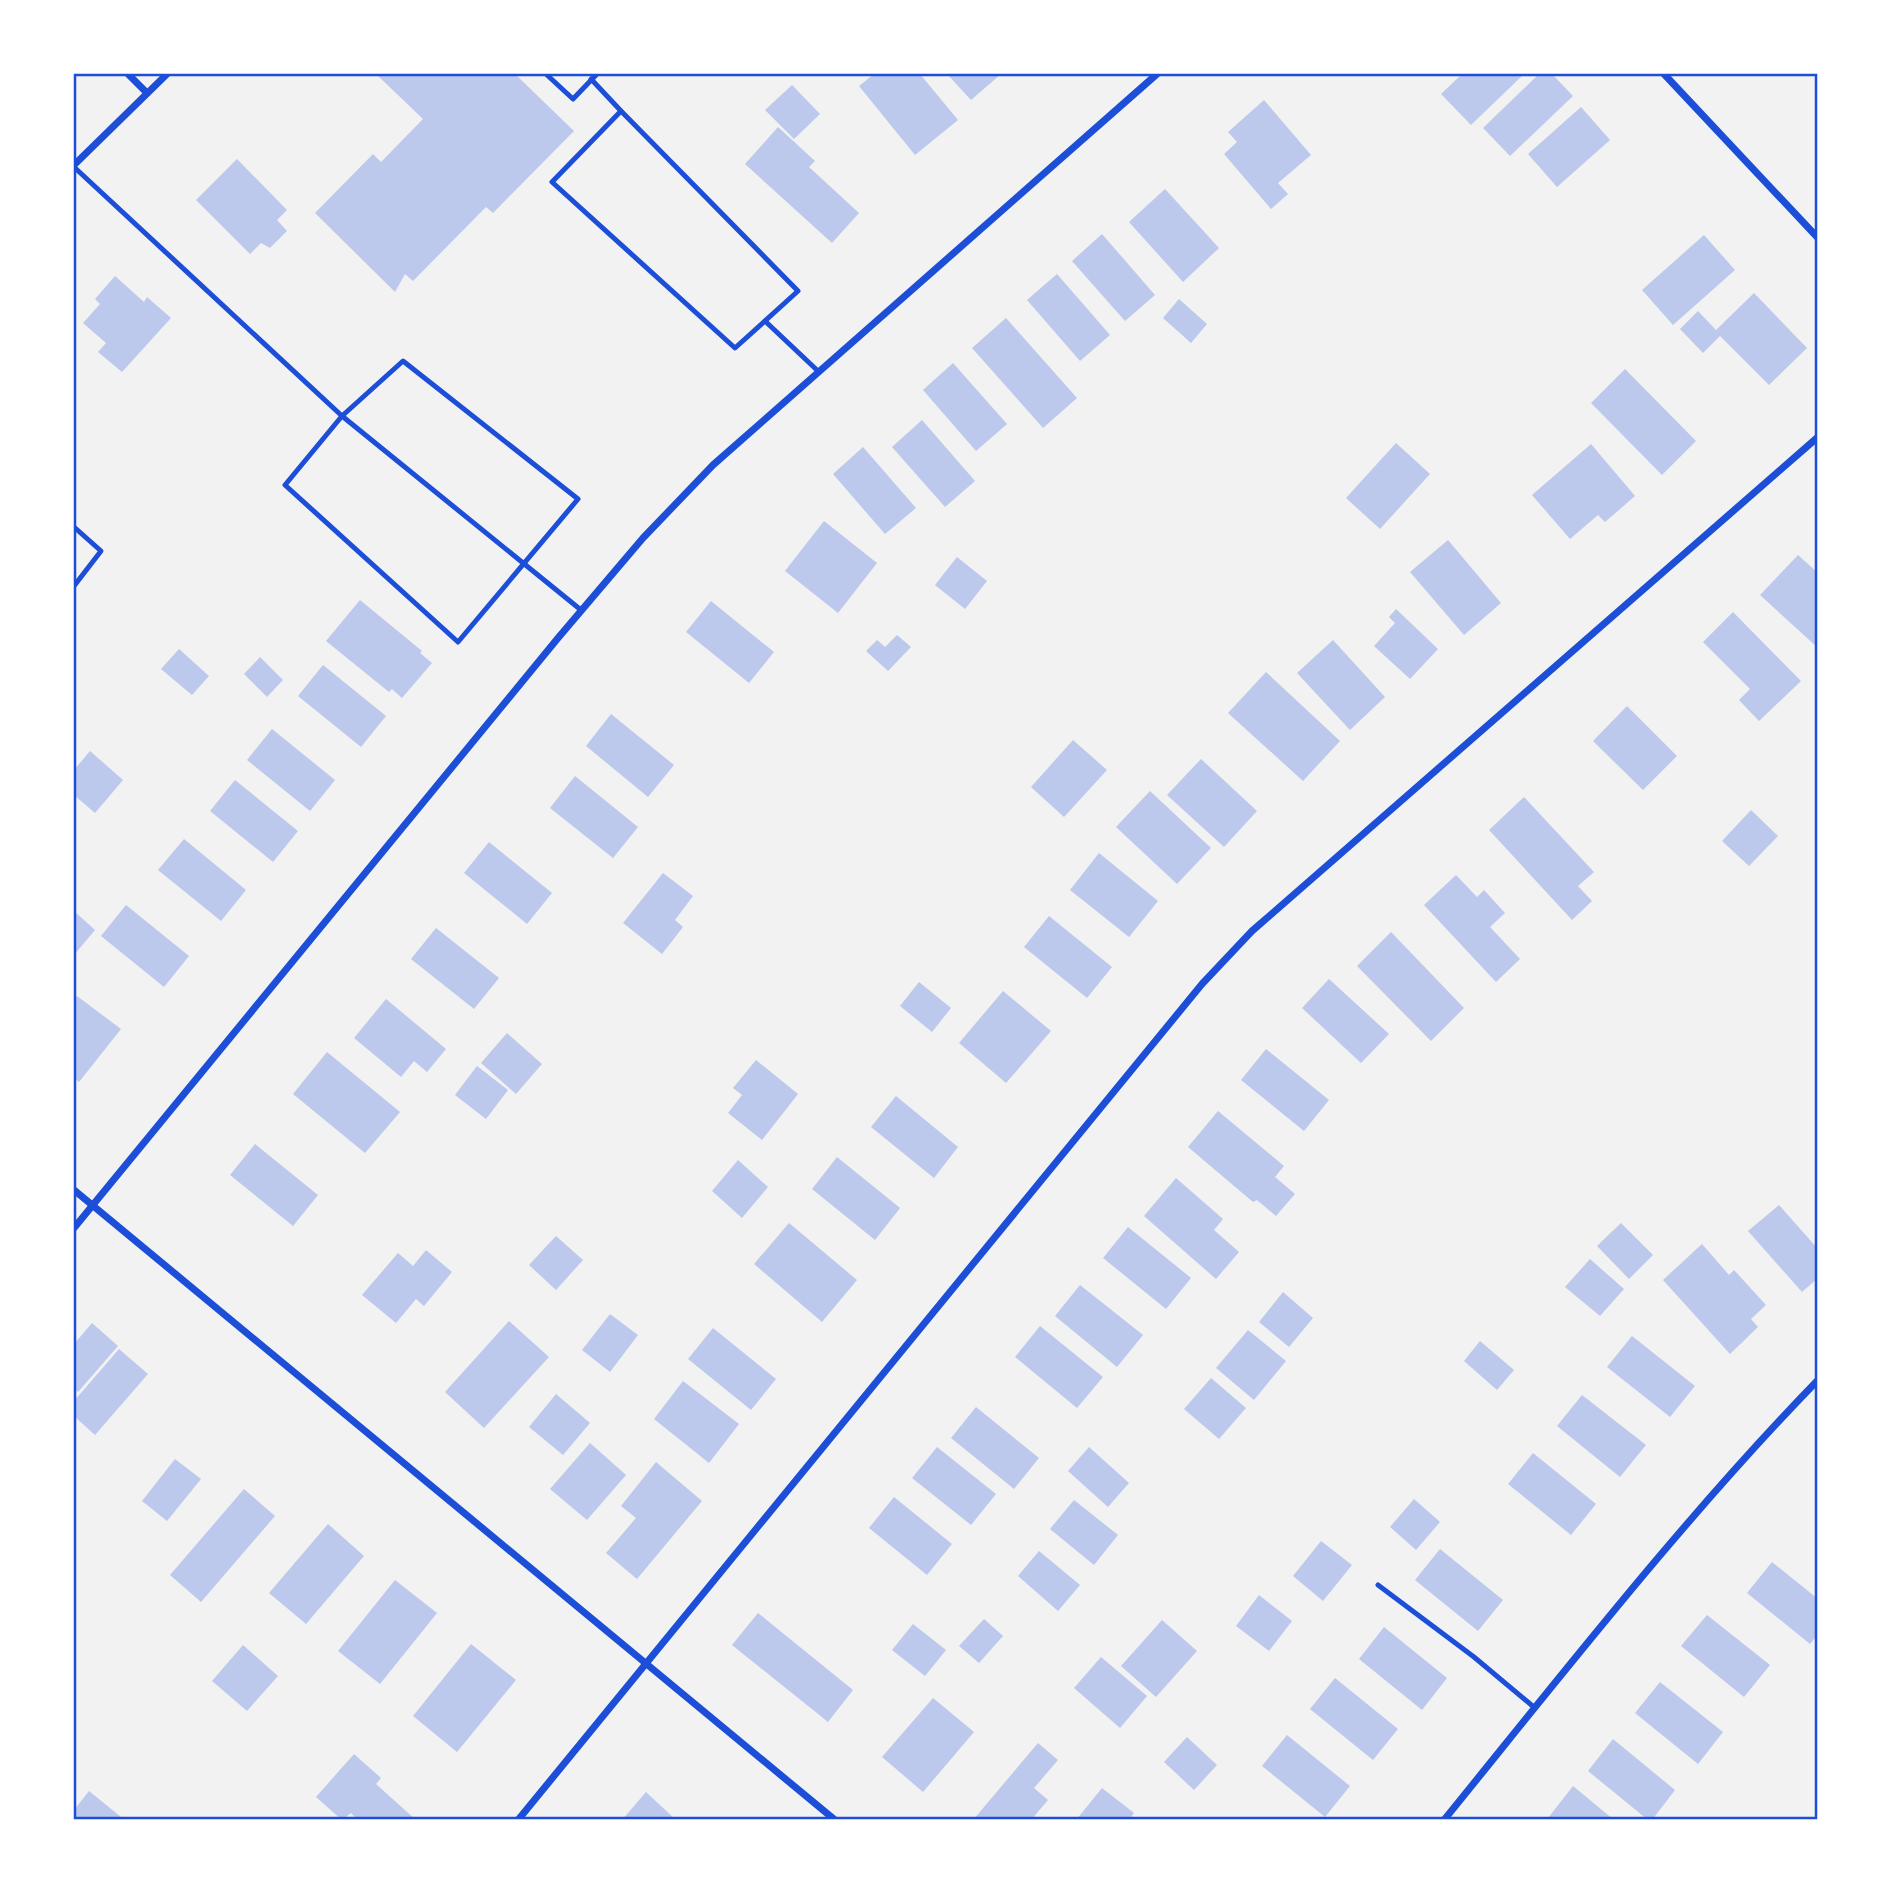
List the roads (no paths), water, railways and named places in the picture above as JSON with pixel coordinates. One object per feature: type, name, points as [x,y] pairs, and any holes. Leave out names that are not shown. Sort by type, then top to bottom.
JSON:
[{"type":"street","points":[[128,74],[147,93]]},
{"type":"street","points":[[74,166],[167,74]]},
{"type":"street","points":[[74,1228],[643,538],[713,466],[1157,74]]},
{"type":"street","points":[[1664,74],[1818,238]]},
{"type":"street","points":[[519,1819],[1202,984],[1252,931],[1818,437]]},
{"type":"street","points":[[74,1190],[835,1819]]},
{"type":"street","points":[[1444,1819],[1694,1514],[1757,1442],[1818,1380]]},
{"type":"lane","points":[[547,74],[573,99],[597,74]]},
{"type":"lane","points":[[591,79],[798,291],[735,348],[552,182],[621,111]]},
{"type":"lane","points":[[74,166],[342,416],[581,610]]},
{"type":"lane","points":[[765,321],[819,372]]},
{"type":"lane","points":[[403,361],[578,499],[458,642],[285,485],[342,416],[403,361]]},
{"type":"lane","points":[[74,527],[101,551],[74,586]]},
{"type":"lane","points":[[1378,1585],[1474,1657],[1535,1708]]}]
